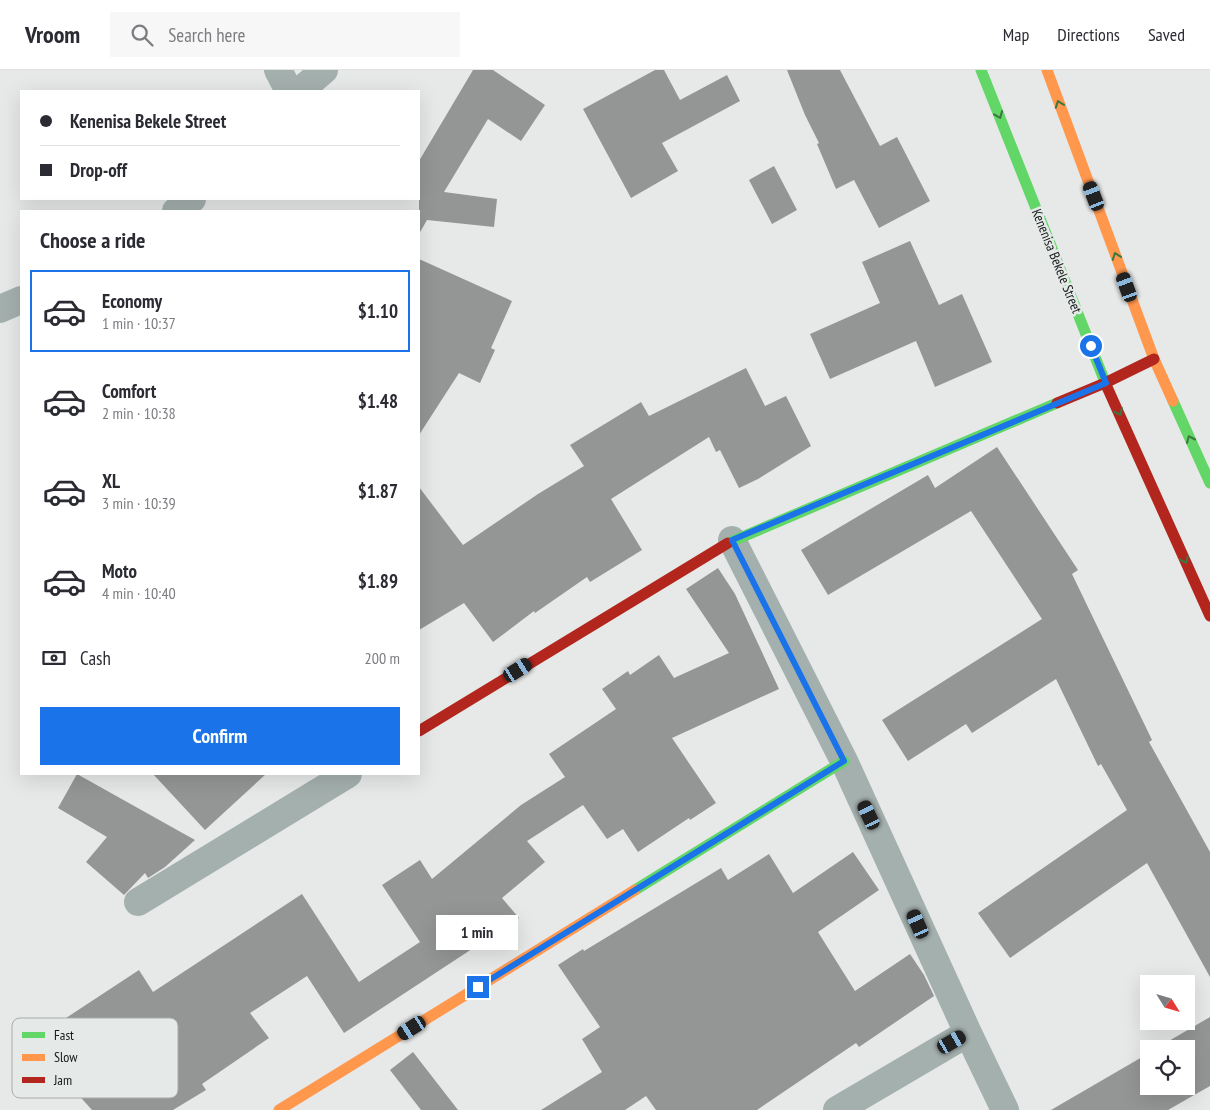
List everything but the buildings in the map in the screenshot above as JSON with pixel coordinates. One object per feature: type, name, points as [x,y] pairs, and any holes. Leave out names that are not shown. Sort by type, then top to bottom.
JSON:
[{"type":"street","points":[[278,70],[288,90]]},
{"type":"street","points":[[301,90],[324,70]]},
{"type":"street","name":"Kenenisa Bekele Street","points":[[981,70],[1106,383],[1210,616]]},
{"type":"street","points":[[1047,70],[1154,359],[1210,483]]},
{"type":"street","points":[[177,210],[191,200]]},
{"type":"street","points":[[0,309],[20,300]]},
{"type":"street","points":[[420,730],[732,540],[1106,383],[1154,359]]},
{"type":"street","points":[[732,540],[844,761],[1005,1110]]},
{"type":"street","points":[[278,1110],[844,761]]},
{"type":"street","points":[[138,902],[346,775]]},
{"type":"street","points":[[837,1110],[968,1033]]},
{"type":"traffic: fast","points":[[981,70],[1107,387]]},
{"type":"traffic: fast","points":[[1173,401],[1210,483]]},
{"type":"traffic: fast","points":[[728,543],[1057,403]]},
{"type":"traffic: fast","points":[[635,890],[844,761]]},
{"type":"traffic: slow","points":[[1047,70],[1154,359],[1173,401]]},
{"type":"traffic: slow","points":[[279,1110],[635,890]]},
{"type":"traffic: jam","points":[[1057,403],[1105,383],[1154,359]]},
{"type":"traffic: jam","points":[[1107,387],[1210,616]]},
{"type":"traffic: jam","points":[[420,730],[728,543]]},
{"type":"route","points":[[478,987],[844,761],[732,540],[1106,383],[1091,346]]}]
